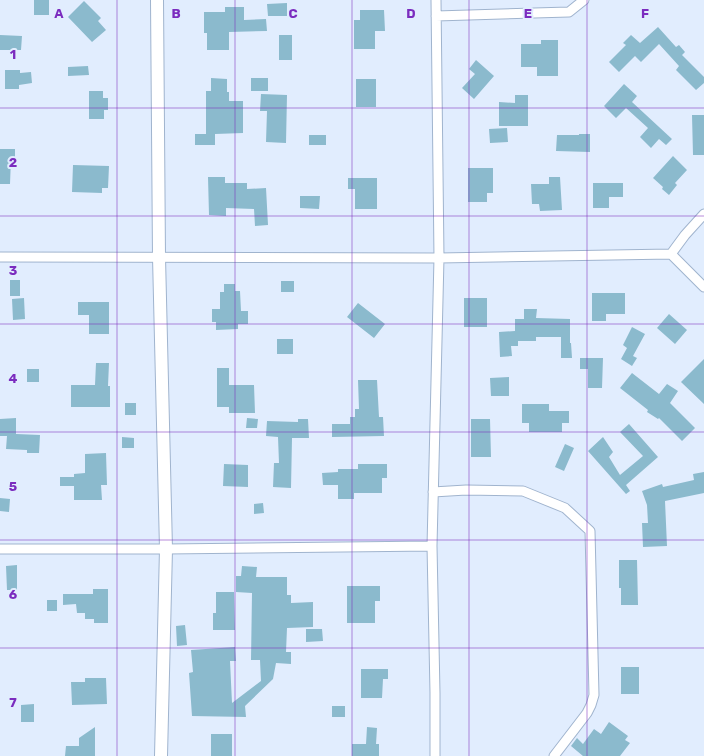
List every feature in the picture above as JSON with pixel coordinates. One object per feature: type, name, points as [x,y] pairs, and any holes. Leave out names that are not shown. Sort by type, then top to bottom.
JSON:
[{"type":"street","points":[[157,0],[159,257],[166,549],[161,756]]},
{"type":"street","points":[[435,756],[432,546],[440,258],[436,0]]},
{"type":"street","points":[[436,16],[569,12],[584,0]]},
{"type":"street","points":[[672,254],[685,235],[704,214]]},
{"type":"street","points":[[0,257],[440,258],[672,254],[704,287]]},
{"type":"street","points":[[433,492],[466,490],[523,491],[565,508],[590,531],[594,695],[587,713],[554,756]]},
{"type":"street","points":[[0,549],[432,546]]},
{"type":"building","points":[[34,0],[49,0],[49,15],[34,15]]},
{"type":"building","points":[[84,1],[101,18],[98,21],[106,30],[92,42],[68,17]]},
{"type":"building","points":[[287,3],[287,16],[268,16],[267,4]]},
{"type":"building","points":[[225,7],[244,7],[244,20],[266,19],[267,31],[229,32],[229,50],[207,50],[207,33],[204,33],[204,12],[225,12]]},
{"type":"building","points":[[360,10],[384,10],[385,31],[375,31],[375,49],[354,49],[354,20],[360,20]]},
{"type":"building","points":[[658,27],[676,47],[679,45],[685,52],[682,55],[704,77],[704,83],[696,90],[676,70],[679,66],[659,44],[641,62],[635,56],[619,72],[609,62],[626,45],[623,43],[631,35],[640,43]]},
{"type":"building","points":[[0,35],[22,36],[21,50],[0,50]]},
{"type":"building","points":[[279,35],[292,35],[292,60],[279,60]]},
{"type":"building","points":[[541,40],[558,40],[558,76],[537,76],[537,67],[521,67],[521,44],[541,44]]},
{"type":"building","points":[[476,60],[494,76],[474,99],[462,88],[475,74],[469,69]]},
{"type":"building","points":[[88,66],[89,75],[68,76],[68,67]]},
{"type":"building","points":[[5,70],[20,70],[20,73],[31,72],[32,83],[19,85],[19,89],[5,89]]},
{"type":"building","points":[[211,78],[227,79],[229,101],[243,101],[243,133],[215,134],[215,145],[195,145],[195,134],[206,134],[206,91],[211,91]]},
{"type":"building","points":[[251,78],[268,78],[268,91],[251,91]]},
{"type":"building","points":[[356,79],[376,79],[376,107],[356,107]]},
{"type":"building","points":[[624,84],[637,96],[632,102],[672,139],[666,145],[659,139],[651,148],[640,137],[648,128],[626,108],[616,118],[604,106]]},
{"type":"building","points":[[89,91],[103,91],[103,98],[108,98],[108,110],[104,110],[104,119],[89,119]]},
{"type":"building","points":[[261,94],[287,95],[286,143],[266,142],[267,111],[260,111]]},
{"type":"building","points":[[515,95],[528,95],[528,126],[499,126],[499,102],[515,103]]},
{"type":"building","points":[[692,115],[704,115],[704,155],[693,155]]},
{"type":"building","points":[[507,128],[508,142],[490,143],[489,129]]},
{"type":"building","points":[[590,134],[590,152],[556,151],[557,135]]},
{"type":"building","points":[[309,135],[326,135],[326,145],[309,145]]},
{"type":"building","points":[[0,149],[15,149],[15,158],[11,158],[10,184],[0,184]]},
{"type":"building","points":[[673,156],[687,170],[675,183],[677,185],[669,195],[653,178]]},
{"type":"building","points":[[73,165],[109,166],[108,188],[102,188],[102,193],[72,192]]},
{"type":"building","points":[[468,168],[493,168],[493,193],[487,193],[487,202],[468,202]]},
{"type":"building","points":[[208,177],[225,177],[225,183],[247,183],[247,189],[266,188],[268,225],[255,226],[254,209],[226,208],[226,216],[209,215]]},
{"type":"building","points":[[549,177],[560,177],[562,210],[540,211],[539,204],[532,204],[531,184],[549,184]]},
{"type":"building","points":[[348,178],[377,178],[377,209],[355,209],[355,189],[348,189]]},
{"type":"building","points":[[593,183],[623,183],[623,197],[609,197],[609,208],[593,208]]},
{"type":"building","points":[[300,196],[320,196],[319,209],[300,208]]},
{"type":"building","points":[[10,280],[20,280],[20,296],[10,296]]},
{"type":"building","points":[[281,281],[294,281],[294,292],[281,292]]},
{"type":"building","points":[[224,284],[235,284],[235,291],[240,291],[241,311],[248,311],[248,324],[238,324],[238,329],[216,330],[216,322],[212,322],[212,309],[220,309],[220,292],[224,292]]},
{"type":"building","points":[[592,293],[625,293],[625,314],[606,314],[606,321],[592,321]]},
{"type":"building","points":[[24,298],[25,319],[13,320],[12,299]]},
{"type":"building","points":[[464,298],[487,298],[487,327],[464,327]]},
{"type":"building","points":[[78,302],[109,302],[109,334],[89,334],[89,315],[78,315]]},
{"type":"building","points":[[358,303],[385,324],[374,338],[347,317]]},
{"type":"building","points":[[524,309],[537,309],[536,318],[570,319],[570,343],[572,358],[561,358],[561,337],[536,337],[536,341],[518,341],[518,346],[511,346],[512,356],[500,357],[499,332],[515,331],[515,319],[524,319]]},
{"type":"building","points":[[669,314],[687,330],[675,344],[657,328]]},
{"type":"building","points":[[632,327],[645,334],[633,356],[637,358],[632,366],[621,359],[627,348],[623,345]]},
{"type":"building","points":[[277,339],[293,339],[293,354],[277,354]]},
{"type":"building","points":[[580,358],[603,358],[602,388],[588,388],[588,369],[580,369]]},
{"type":"building","points":[[704,359],[704,404],[681,382]]},
{"type":"building","points":[[96,363],[109,363],[108,386],[110,386],[110,407],[71,407],[71,385],[95,385]]},
{"type":"building","points":[[217,368],[229,368],[229,385],[254,385],[255,413],[229,413],[229,407],[217,407]]},
{"type":"building","points":[[27,369],[39,369],[39,382],[27,382]]},
{"type":"building","points":[[632,373],[659,394],[667,384],[678,391],[670,403],[695,428],[682,441],[659,418],[658,419],[647,412],[648,410],[620,388]]},
{"type":"building","points":[[509,377],[509,396],[491,396],[490,378]]},
{"type":"building","points":[[358,380],[377,380],[379,417],[383,417],[384,436],[332,437],[332,424],[350,424],[350,417],[355,417],[355,409],[359,409]]},
{"type":"building","points":[[125,403],[136,403],[136,415],[125,415]]},
{"type":"building","points":[[522,404],[549,404],[549,411],[569,411],[569,423],[562,423],[562,432],[529,432],[529,423],[522,423]]},
{"type":"building","points":[[16,418],[16,434],[40,435],[39,453],[27,453],[27,450],[6,449],[7,436],[0,436],[0,419]]},
{"type":"building","points":[[247,418],[258,419],[257,428],[246,428]]},
{"type":"building","points":[[298,419],[308,419],[309,438],[292,438],[291,488],[273,487],[274,463],[279,463],[278,437],[266,436],[267,421],[298,422]]},
{"type":"building","points":[[471,419],[490,419],[491,457],[471,457]]},
{"type":"building","points":[[629,424],[658,457],[626,485],[630,491],[626,494],[588,451],[603,437],[613,452],[609,457],[620,475],[643,456],[620,432]]},
{"type":"building","points":[[122,437],[134,438],[134,448],[122,448]]},
{"type":"building","points":[[565,444],[574,448],[564,471],[555,467]]},
{"type":"building","points":[[106,453],[107,485],[101,485],[102,500],[74,500],[74,486],[60,486],[60,477],[74,477],[74,474],[85,473],[85,454]]},
{"type":"building","points":[[224,464],[248,465],[248,487],[223,486]]},
{"type":"building","points":[[358,464],[387,464],[387,478],[382,478],[382,493],[354,493],[354,499],[338,499],[338,485],[323,485],[322,473],[338,472],[338,469],[358,469]]},
{"type":"building","points":[[704,472],[704,493],[665,501],[667,546],[643,547],[642,523],[648,523],[647,505],[642,491],[662,484],[663,487],[694,480],[693,474]]},
{"type":"building","points":[[0,498],[10,499],[9,512],[0,511]]},
{"type":"building","points":[[263,503],[264,513],[254,514],[254,504]]},
{"type":"building","points":[[619,560],[637,560],[638,605],[621,605],[621,588],[619,588]]},
{"type":"building","points":[[17,565],[17,590],[7,590],[6,566]]},
{"type":"building","points":[[242,566],[257,567],[256,577],[287,577],[287,595],[291,595],[291,603],[313,602],[313,627],[287,628],[286,652],[291,652],[291,664],[276,663],[273,679],[245,706],[246,717],[192,716],[189,673],[193,672],[191,650],[235,647],[236,661],[230,661],[232,703],[261,681],[260,660],[251,660],[252,593],[236,592],[236,576],[241,576]]},
{"type":"building","points":[[347,586],[380,586],[380,601],[375,601],[375,623],[347,623]]},
{"type":"building","points":[[93,589],[108,589],[108,623],[94,623],[94,619],[85,619],[85,613],[77,613],[76,604],[63,605],[63,594],[93,594]]},
{"type":"building","points":[[216,592],[234,592],[235,630],[213,630],[213,613],[216,613]]},
{"type":"building","points":[[47,600],[57,600],[57,611],[47,611]]},
{"type":"building","points":[[185,625],[187,645],[177,646],[176,626]]},
{"type":"building","points":[[306,629],[322,629],[323,641],[306,642]]},
{"type":"building","points":[[621,667],[639,667],[639,694],[621,694]]},
{"type":"building","points":[[361,669],[388,669],[388,679],[383,679],[382,698],[361,698]]},
{"type":"building","points":[[85,678],[106,678],[107,704],[72,705],[71,682],[85,682]]},
{"type":"building","points":[[34,704],[34,722],[21,722],[21,705]]},
{"type":"building","points":[[332,706],[345,706],[345,717],[332,717]]},
{"type":"building","points":[[609,722],[628,736],[625,740],[630,743],[620,756],[583,756],[571,746],[577,738],[583,744],[594,729],[601,734]]},
{"type":"building","points":[[95,727],[95,756],[65,756],[66,746],[79,746],[79,738]]},
{"type":"building","points":[[367,727],[377,728],[376,744],[379,744],[379,756],[352,756],[352,744],[366,744]]},
{"type":"building","points":[[211,734],[232,734],[232,756],[211,756]]}]
